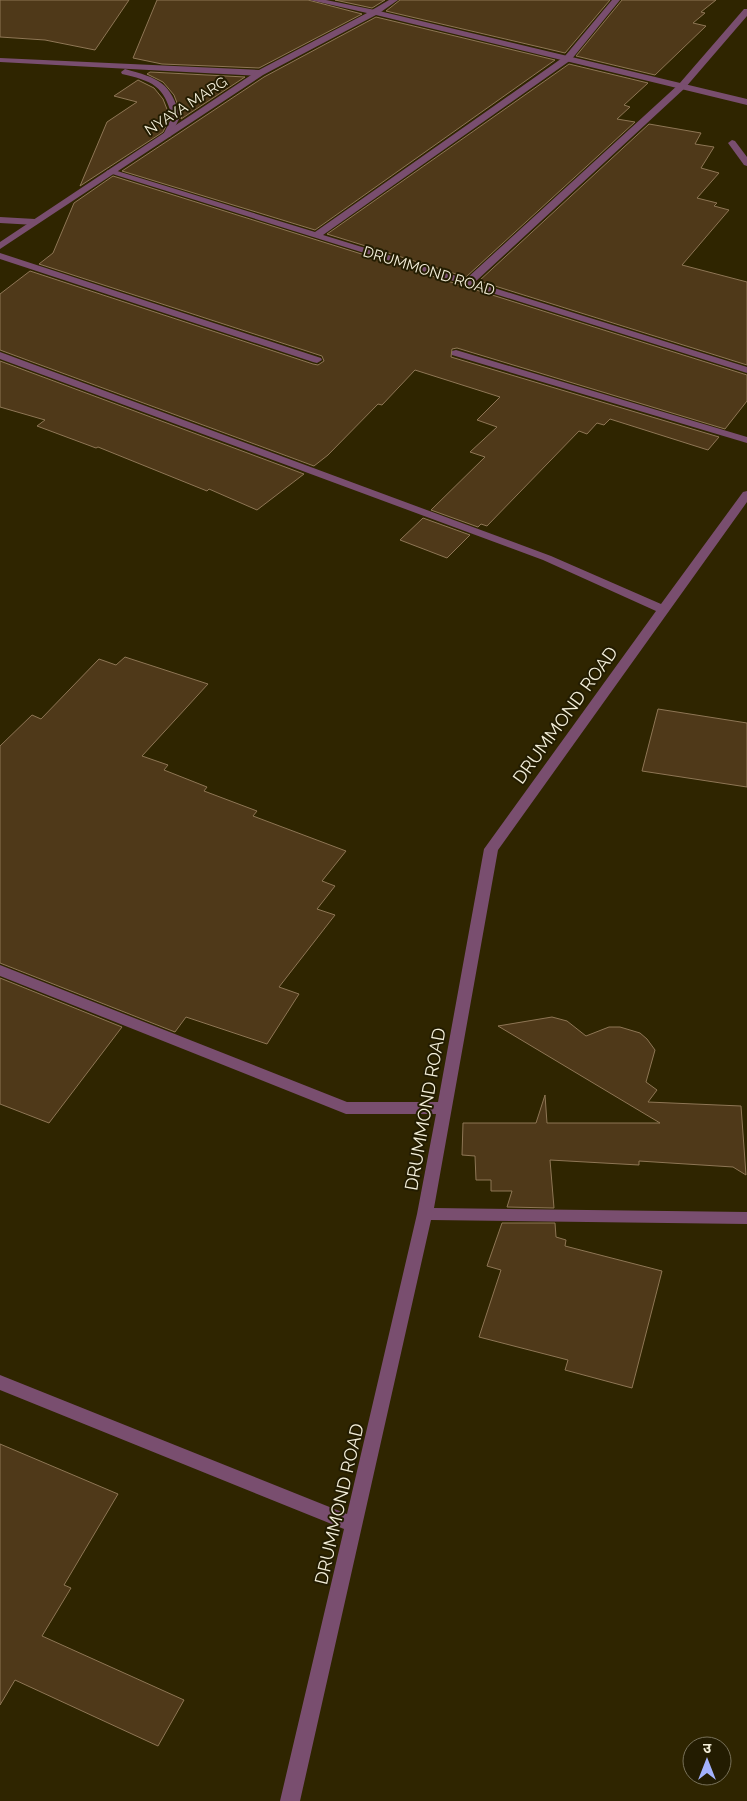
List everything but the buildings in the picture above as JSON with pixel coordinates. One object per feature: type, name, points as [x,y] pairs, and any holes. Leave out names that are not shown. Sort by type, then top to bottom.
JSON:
[{"type":"street","points":[[314,0],[375,12],[747,102]]},
{"type":"street","name":"NYAYA MARG","points":[[0,246],[260,74],[394,0]]},
{"type":"street","points":[[317,235],[568,58],[616,0]]},
{"type":"street","points":[[468,283],[682,86],[747,12]]},
{"type":"street","points":[[0,60],[260,74]]},
{"type":"street","points":[[100,65],[153,80],[168,90],[176,117],[167,135]]},
{"type":"street","points":[[732,143],[747,164]]},
{"type":"street","name":"DRUMMOND ROAD","points":[[111,172],[747,370]]},
{"type":"street","points":[[0,220],[35,222]]},
{"type":"street","points":[[0,256],[317,360]]},
{"type":"street","points":[[0,354],[547,558],[664,610]]},
{"type":"street","points":[[456,354],[747,440]]},
{"type":"street","name":"DRUMMOND ROAD","points":[[290,1801],[424,1214],[492,850],[747,494]]},
{"type":"street","points":[[0,970],[346,1108],[444,1108]]},
{"type":"street","points":[[424,1214],[747,1218]]},
{"type":"street","points":[[0,1382],[354,1525]]}]
